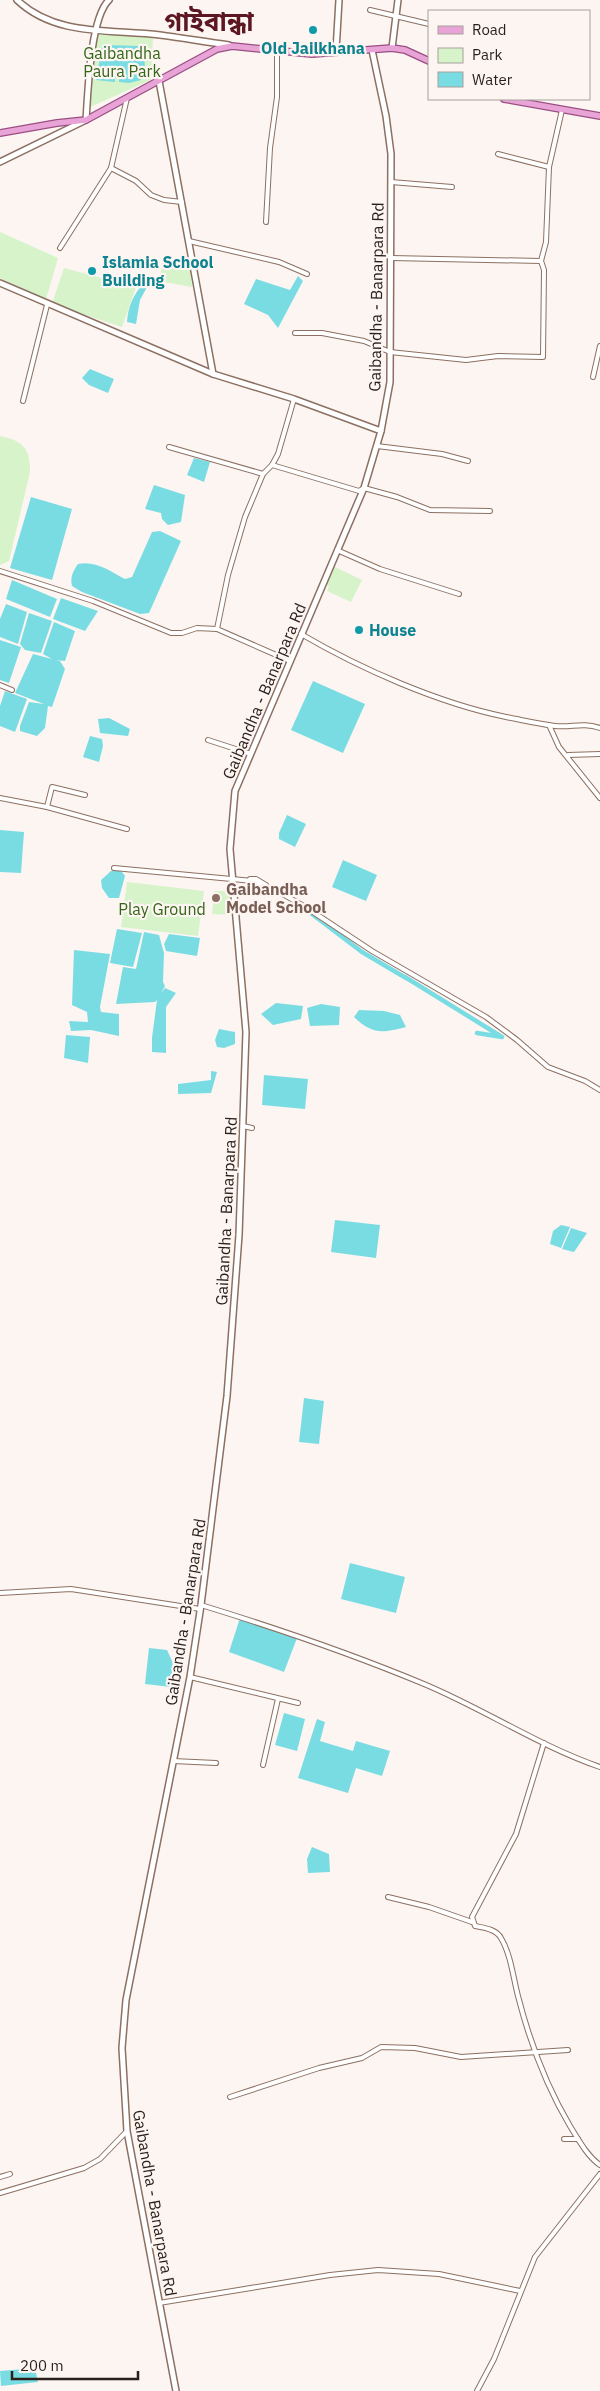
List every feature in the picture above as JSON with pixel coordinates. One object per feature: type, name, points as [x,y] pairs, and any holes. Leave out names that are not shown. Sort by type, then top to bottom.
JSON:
[{"type":"main road","points":[[17,0],[50,23],[95,30],[160,35],[232,46],[312,54],[392,48],[406,50],[428,61]]},
{"type":"main road","points":[[86,120],[95,30],[104,4],[108,0]]},
{"type":"main road","points":[[336,51],[339,0]]},
{"type":"main road","points":[[392,48],[398,0]]},
{"type":"main road","points":[[0,162],[86,120],[217,49],[232,46]]},
{"type":"main road","name":"Gaibandha - Banarpara Rd","points":[[176,2391],[127,2131],[122,2048],[126,2000],[190,1677],[201,1607],[227,1396],[244,1126],[246,1032],[230,849],[235,791],[364,488],[381,431],[390,382],[391,154],[386,116],[372,50]]},
{"type":"main road","points":[[159,81],[213,374]]},
{"type":"main road","points":[[509,100],[600,116]]},
{"type":"main road","points":[[0,133],[86,120]]},
{"type":"main road","points":[[0,283],[47,305],[213,374],[294,399],[381,431]]},
{"type":"street","points":[[370,10],[428,24]]},
{"type":"street","points":[[266,222],[270,148],[278,97],[276,50]]},
{"type":"street","points":[[60,248],[111,168],[127,98]]},
{"type":"street","points":[[295,332],[322,333],[364,340],[390,352],[435,355],[466,360],[498,356],[543,357],[544,270],[541,261],[546,242],[549,167],[562,110]]},
{"type":"street","points":[[498,154],[521,162],[549,167]]},
{"type":"street","points":[[111,168],[136,181],[151,195],[164,200],[182,202]]},
{"type":"street","points":[[391,182],[452,187]]},
{"type":"street","points":[[189,241],[279,262],[307,274]]},
{"type":"street","points":[[391,258],[541,261]]},
{"type":"street","points":[[23,401],[47,305]]},
{"type":"street","points":[[593,377],[600,346]]},
{"type":"street","points":[[216,630],[228,575],[245,517],[263,474],[272,465],[278,454],[294,399]]},
{"type":"street","points":[[377,446],[442,454],[468,462]]},
{"type":"street","points":[[169,447],[263,474]]},
{"type":"street","points":[[272,465],[359,491],[364,488],[397,497],[430,510],[490,511]]},
{"type":"street","points":[[338,550],[380,569],[459,594]]},
{"type":"street","points":[[0,571],[93,601],[171,633],[182,633],[197,628],[216,630],[290,661]]},
{"type":"street","points":[[301,634],[372,670],[422,690],[505,716],[556,726],[586,724],[600,728]]},
{"type":"street","points":[[0,685],[12,690]]},
{"type":"street","points":[[549,724],[559,747],[568,755],[569,761],[600,798]]},
{"type":"street","points":[[208,740],[251,754]]},
{"type":"street","points":[[568,755],[600,754]]},
{"type":"street","points":[[47,807],[52,787],[85,795]]},
{"type":"street","points":[[0,798],[47,807],[126,829]]},
{"type":"street","points":[[114,868],[253,881],[290,898]]},
{"type":"street","points":[[233,880],[256,879],[304,906],[372,951],[486,1017],[517,1040],[548,1067],[585,1081],[600,1090]]},
{"type":"street","points":[[244,1126],[252,1128]]},
{"type":"street","points":[[236,1272],[243,1273]]},
{"type":"street","points":[[0,1593],[71,1589],[201,1607],[251,1620],[425,1685],[574,1758],[600,1767]]},
{"type":"street","points":[[190,1677],[278,1699],[298,1702]]},
{"type":"street","points":[[263,1765],[278,1699]]},
{"type":"street","points":[[472,1922],[476,1910],[516,1834],[544,1743]]},
{"type":"street","points":[[173,1761],[216,1763]]},
{"type":"street","points":[[388,1897],[429,1907],[472,1922],[475,1926],[494,1930],[501,1936],[508,1954],[534,2052],[550,2093],[578,2139],[594,2161],[600,2165]]},
{"type":"street","points":[[230,2097],[318,2068],[362,2058],[381,2047],[415,2048],[462,2057],[568,2050]]},
{"type":"street","points":[[0,2194],[84,2168],[100,2159],[127,2131]]},
{"type":"street","points":[[564,2140],[578,2139]]},
{"type":"street","points":[[0,2177],[10,2174]]},
{"type":"street","points":[[477,2391],[494,2359],[535,2257],[600,2174]]},
{"type":"street","points":[[159,2303],[330,2275],[378,2270],[439,2274],[520,2291]]},
{"type":"green space","name":"Gaibandha Paura Park","points":[[96,31],[153,36],[151,80],[88,108]]},
{"type":"green space","points":[[0,232],[58,258],[46,299],[0,278]]},
{"type":"green space","points":[[163,262],[190,268],[192,287],[159,281]]},
{"type":"green space","points":[[64,268],[136,287],[122,327],[52,304]]},
{"type":"green space","points":[[0,436],[14,440],[24,447],[29,457],[30,472],[9,561],[0,565]]},
{"type":"green space","points":[[333,566],[362,580],[351,602],[327,591],[329,586],[325,584]]},
{"type":"green space","name":"Play Ground","points":[[127,882],[204,891],[198,936],[121,927]]},
{"type":"green space","points":[[214,891],[232,891],[232,915],[212,914]]},
{"type":"water","points":[[106,45],[139,46],[144,49],[145,70],[141,80],[129,83],[119,82],[119,78],[115,78],[115,82],[96,80],[102,47]]},
{"type":"water","points":[[298,276],[303,281],[278,328],[268,315],[244,304],[256,279],[290,290]]},
{"type":"water","points":[[143,284],[146,286],[146,289],[140,300],[136,324],[127,322],[136,292]]},
{"type":"water","points":[[90,369],[114,379],[108,393],[89,385],[82,378]]},
{"type":"water","points":[[194,458],[210,462],[204,482],[187,475]]},
{"type":"water","points":[[154,485],[185,495],[181,522],[168,525],[162,519],[161,513],[145,509]]},
{"type":"water","points":[[31,497],[72,509],[52,580],[10,568]]},
{"type":"water","points":[[160,531],[181,541],[149,613],[140,614],[82,592],[72,586],[72,574],[78,564],[84,563],[96,565],[125,579],[132,577],[152,532]]},
{"type":"water","points":[[12,580],[57,599],[50,617],[6,599]]},
{"type":"water","points":[[61,598],[98,611],[85,631],[53,619]]},
{"type":"water","points":[[6,604],[27,612],[18,644],[0,637],[0,619]]},
{"type":"water","points":[[29,613],[52,621],[41,653],[25,650],[20,644]]},
{"type":"water","points":[[54,622],[75,631],[65,661],[56,660],[60,661],[65,669],[52,707],[48,706],[45,728],[37,736],[20,731],[20,726],[29,702],[44,704],[15,693],[33,654],[52,659],[43,654]]},
{"type":"water","points":[[0,640],[21,647],[9,683],[0,680]]},
{"type":"water","points":[[313,681],[365,704],[343,753],[291,730]]},
{"type":"water","points":[[5,691],[27,699],[15,732],[0,726],[0,706]]},
{"type":"water","points":[[109,718],[130,729],[128,736],[100,733],[98,719]]},
{"type":"water","points":[[90,736],[102,739],[103,746],[99,762],[83,757]]},
{"type":"water","points":[[287,815],[306,824],[295,847],[279,839],[279,833]]},
{"type":"water","points":[[0,830],[24,832],[21,873],[0,872]]},
{"type":"water","points":[[343,860],[377,875],[366,901],[332,887]]},
{"type":"water","points":[[117,870],[125,876],[119,898],[109,898],[102,888],[101,880],[111,871]]},
{"type":"water","points":[[117,929],[142,933],[133,967],[110,963]]},
{"type":"water","points":[[144,932],[159,935],[164,953],[163,982],[165,986],[161,993],[165,988],[176,993],[166,1007],[166,1053],[152,1052],[157,1000],[155,1002],[116,1004],[123,967],[136,969]]},
{"type":"water","points":[[169,934],[200,938],[197,956],[166,951],[164,944]]},
{"type":"water","points":[[74,950],[110,954],[100,1007],[101,1012],[119,1014],[119,1036],[91,1030],[71,1031],[69,1021],[88,1022],[87,1012],[72,1005]]},
{"type":"water","points":[[276,1003],[303,1006],[301,1019],[273,1025],[261,1014]]},
{"type":"water","points":[[321,1004],[340,1007],[339,1025],[310,1026],[307,1008]]},
{"type":"water","points":[[359,1010],[384,1011],[400,1015],[406,1027],[384,1031],[372,1030],[354,1017]]},
{"type":"water","points":[[219,1029],[235,1032],[235,1044],[224,1048],[217,1047],[215,1040]]},
{"type":"water","points":[[66,1035],[90,1037],[88,1063],[64,1058]]},
{"type":"water","points":[[211,1071],[217,1072],[211,1093],[178,1094],[178,1084],[211,1080]]},
{"type":"water","points":[[264,1075],[308,1079],[305,1109],[262,1105]]},
{"type":"water","points":[[335,1220],[380,1225],[376,1258],[331,1252]]},
{"type":"water","points":[[561,1225],[570,1227],[561,1248],[550,1244],[553,1231]]},
{"type":"water","points":[[571,1228],[587,1233],[574,1252],[562,1249]]},
{"type":"water","points":[[304,1398],[324,1401],[319,1444],[299,1442]]},
{"type":"water","points":[[350,1563],[405,1577],[396,1613],[341,1599]]},
{"type":"water","points":[[240,1618],[297,1638],[284,1672],[229,1652]]},
{"type":"water","points":[[149,1648],[167,1650],[173,1663],[171,1687],[145,1684]]},
{"type":"water","points":[[284,1713],[305,1719],[297,1751],[275,1745]]},
{"type":"water","points":[[317,1719],[325,1722],[320,1741],[353,1751],[356,1741],[390,1751],[382,1776],[356,1768],[348,1793],[298,1778]]},
{"type":"water","points":[[312,1847],[329,1854],[330,1872],[308,1873],[307,1859]]},
{"type":"water","points":[[35,2368],[38,2382],[1,2386],[0,2371]]},
{"type":"waterway","points":[[300,905],[362,952],[406,978]]},
{"type":"waterway","points":[[405,977],[502,1037],[477,1033]]},
{"type":"place","name":"Old Jailkhana","points":[[313,30]]},
{"type":"place","name":"Islamia School Building","points":[[92,271]]},
{"type":"place","name":"House","points":[[359,630]]},
{"type":"place","name":"Gaibandha Model School","points":[[216,898]]},
{"type":"district","name":"গাইবান্ধা","points":[[209,22]]}]
